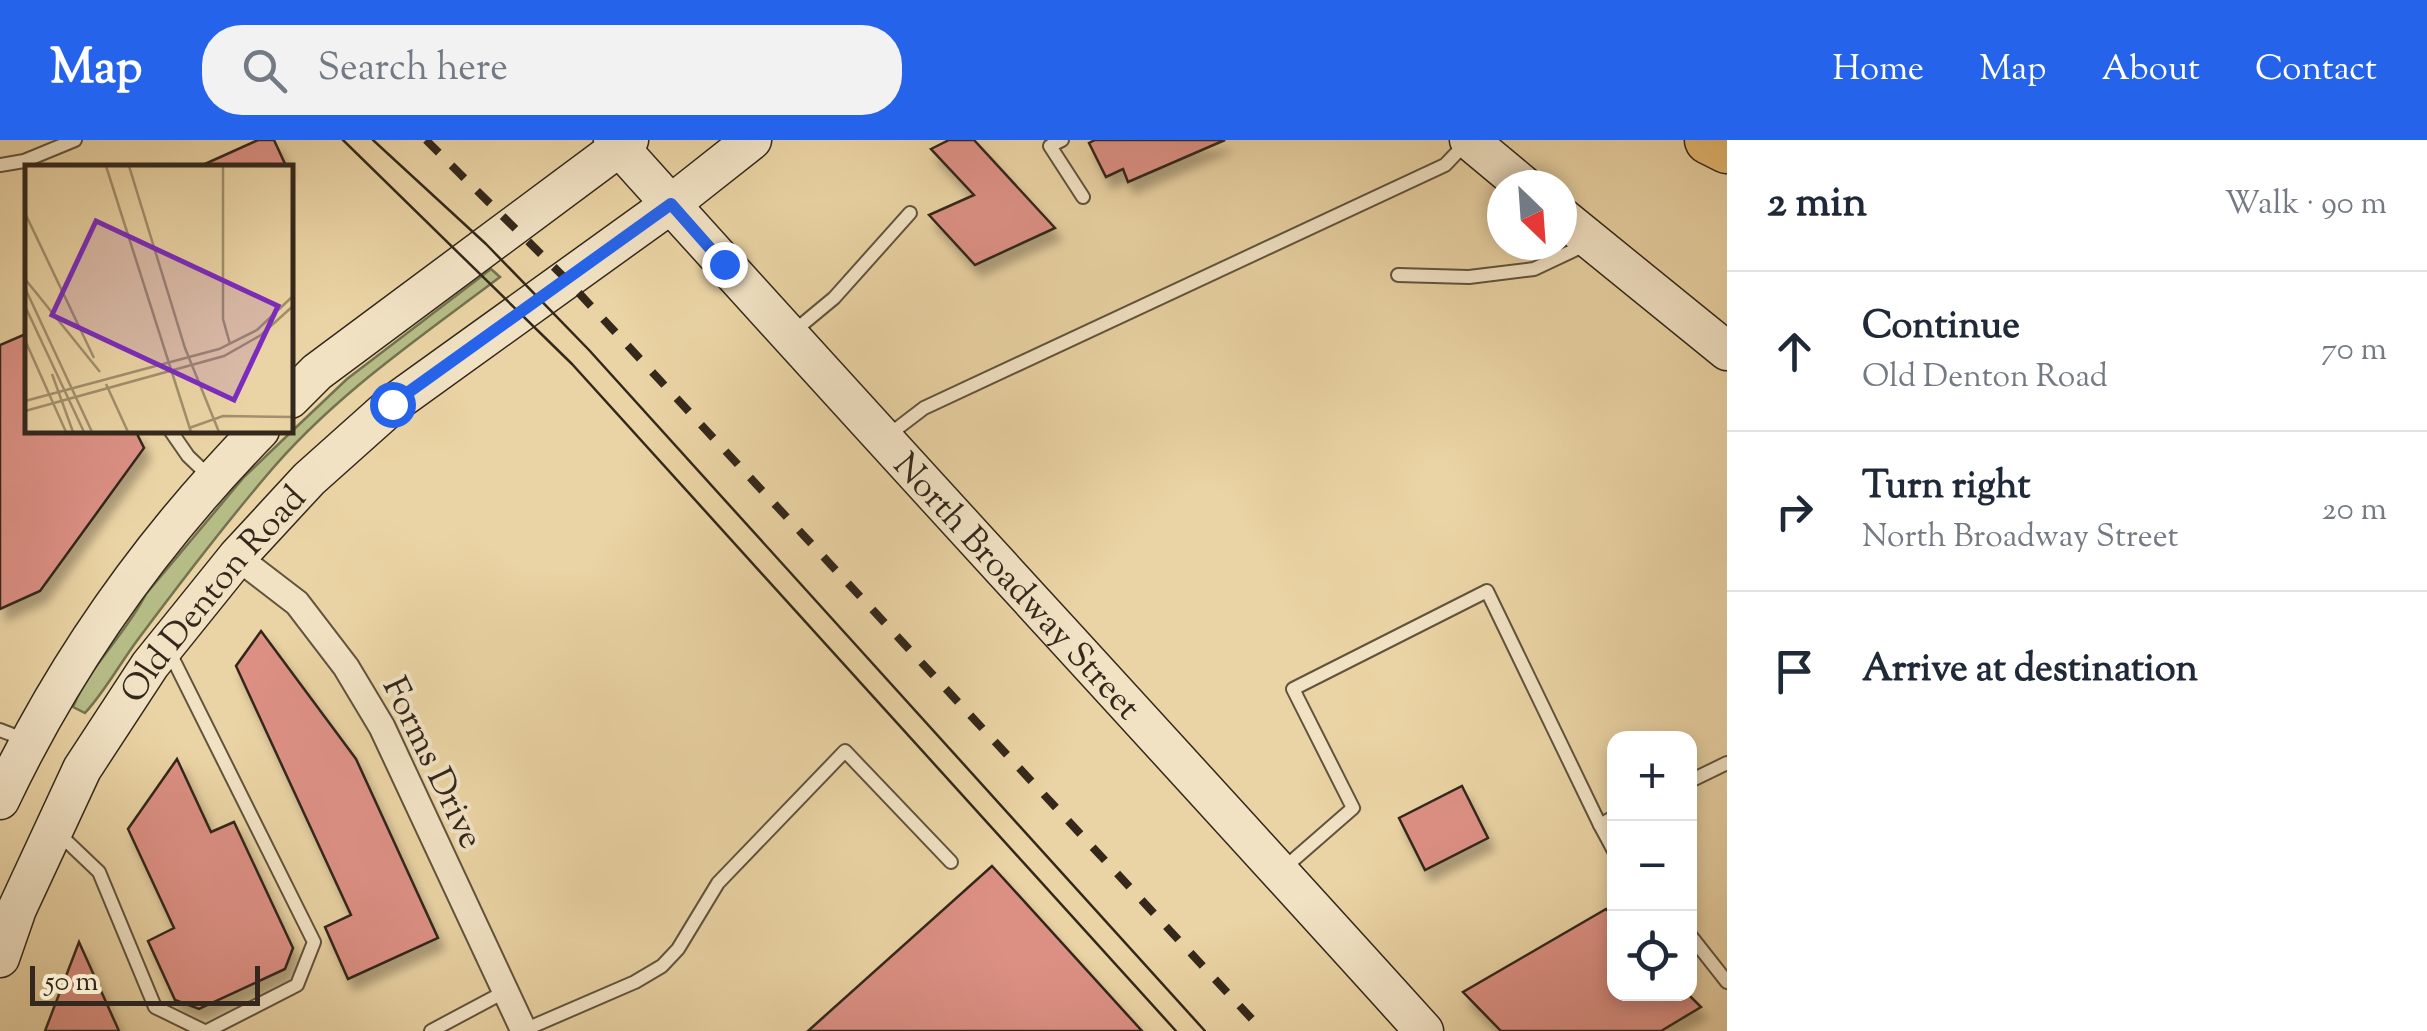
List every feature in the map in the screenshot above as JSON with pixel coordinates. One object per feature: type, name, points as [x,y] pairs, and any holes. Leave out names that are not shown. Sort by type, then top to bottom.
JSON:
[{"type":"highway","points":[[1709,140],[1727,149]]},
{"type":"main road","name":"Old Denton Road","points":[[0,958],[82,769],[150,665],[237,557],[309,479],[392,404],[671,204],[752,140]]},
{"type":"main road","points":[[1469,140],[1505,170]]},
{"type":"main road","name":"North Broadway Street","points":[[621,143],[787,336],[885,438],[1424,1031]]},
{"type":"main road","points":[[292,398],[317,372],[621,143]]},
{"type":"main road","points":[[1577,230],[1727,351]]},
{"type":"main road","name":"Old Denton Road","points":[[0,800],[14,736],[214,480],[258,432]]},
{"type":"main road","points":[[14,736],[82,769]]},
{"type":"street","name":"Forms Drive","points":[[237,557],[298,603],[346,666],[382,728],[524,1031]]},
{"type":"lane","points":[[0,165],[24,161],[75,140]]},
{"type":"lane","points":[[1062,140],[1050,146],[1083,196]]},
{"type":"lane","points":[[885,438],[924,408],[1445,165],[1469,140]]},
{"type":"lane","points":[[787,336],[834,298],[910,213]]},
{"type":"lane","points":[[1398,275],[1468,277],[1534,269],[1592,242]]},
{"type":"lane","points":[[171,432],[188,456],[214,480]]},
{"type":"lane","points":[[1280,872],[1353,808],[1293,689],[1488,591],[1607,838]]},
{"type":"lane","points":[[55,829],[99,872],[155,1007],[206,1031],[298,985],[314,942],[166,646]]},
{"type":"lane","points":[[524,1031],[662,966],[678,949],[718,883],[845,751],[951,862]]},
{"type":"lane","points":[[1697,778],[1727,763]]},
{"type":"lane","points":[[1600,824],[1607,820]]},
{"type":"lane","points":[[1697,944],[1727,982]]},
{"type":"lane","points":[[430,1031],[506,991]]},
{"type":"green space","points":[[491,269],[500,277],[378,370],[292,447],[202,556],[93,704],[85,713],[73,707],[146,594],[244,477],[347,379]]},
{"type":"building","points":[[258,140],[274,140],[286,165],[203,165]]},
{"type":"building","points":[[949,140],[974,140],[1055,228],[975,265],[929,215],[974,195],[931,149]]},
{"type":"building","points":[[1225,140],[1128,182],[1123,169],[1106,177],[1089,143]]},
{"type":"building","points":[[25,334],[25,432],[136,432],[144,448],[40,591],[0,609],[0,345]]},
{"type":"building","points":[[261,631],[356,759],[438,938],[348,979],[325,927],[351,915],[236,666]]},
{"type":"building","points":[[177,759],[211,832],[234,822],[293,948],[285,969],[199,1009],[175,1000],[148,941],[174,928],[128,829]]},
{"type":"building","points":[[1462,786],[1488,838],[1425,870],[1399,818]]},
{"type":"building","points":[[992,866],[1142,1031],[808,1031]]},
{"type":"building","points":[[1606,909],[1607,1001],[1695,1001],[1701,1007],[1661,1031],[1501,1031],[1463,992]]},
{"type":"building","points":[[79,942],[119,1031],[45,1031]]},
{"type":"tram line","points":[[343,140],[572,364],[1176,1031]]},
{"type":"tram line","points":[[373,140],[486,244],[589,350],[1205,1031]]},
{"type":"railway","points":[[426,140],[566,279],[1263,1031]]},
{"type":"route","points":[[392,404],[671,204],[724,264]]}]
